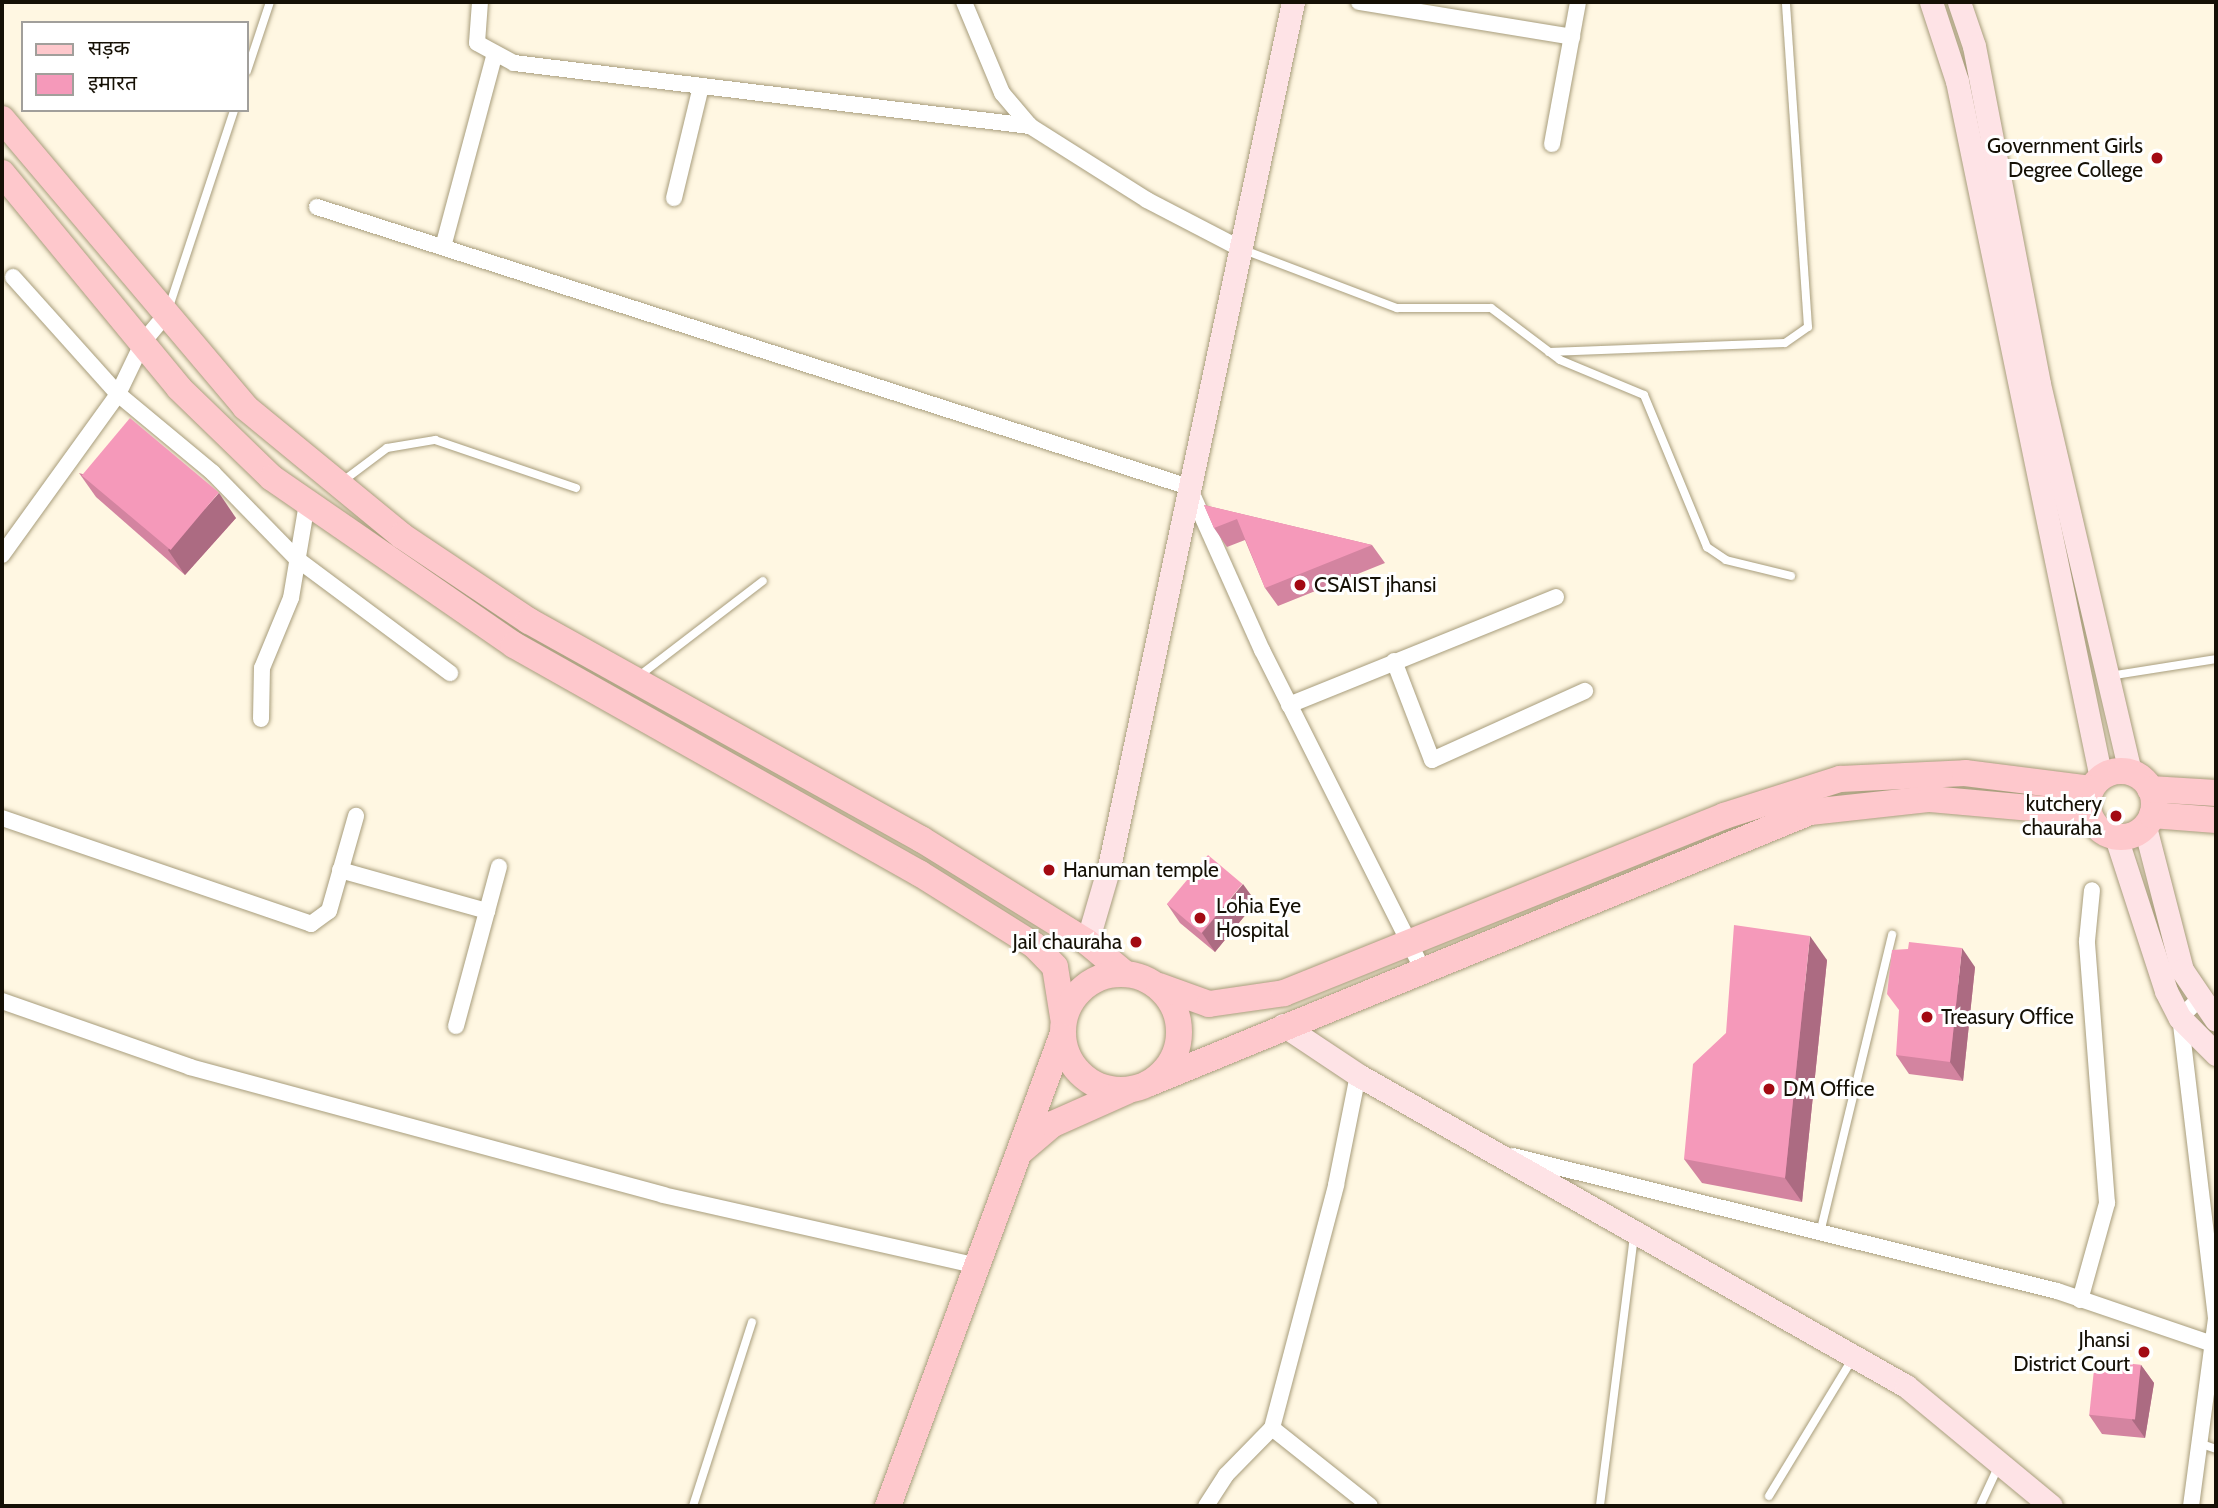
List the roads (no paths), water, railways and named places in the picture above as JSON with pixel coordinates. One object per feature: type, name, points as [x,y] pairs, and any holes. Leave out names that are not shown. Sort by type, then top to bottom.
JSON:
[{"type":"main road","points":[[2,119],[245,407],[337,486],[529,621],[921,839],[1087,942],[1123,972],[1209,1004],[1244,1002],[1284,993],[1724,816],[1840,779],[1965,773],[2093,793]]},
{"type":"main road","points":[[2,173],[225,437],[307,503],[514,645],[919,873],[1034,945],[1055,967],[1063,1026],[1078,1072],[1094,1084],[1141,1086],[1170,1063],[1180,1037],[1175,1009],[1159,986]]},
{"type":"main road","points":[[1021,1151],[1053,1124],[1283,1025],[1424,972],[1811,812],[1930,799],[2093,793],[2130,772],[2150,789],[2216,793]]},
{"type":"main road","points":[[2148,821],[2150,789]]},
{"type":"main road","points":[[2093,793],[2104,833],[2116,837],[2148,821],[2216,820]]},
{"type":"main road","points":[[888,1506],[1021,1151],[1063,1026],[1085,984],[1123,972]]},
{"type":"street","points":[[480,2],[473,32],[494,57],[701,86],[1030,126]]},
{"type":"street","points":[[964,2],[1002,93],[1030,126],[1147,200],[1241,248]]},
{"type":"street","points":[[1087,942],[1109,867],[1293,2]]},
{"type":"street","points":[[1359,2],[1572,37]]},
{"type":"street","points":[[1552,144],[1578,2]]},
{"type":"street","points":[[1931,2],[1957,81],[2093,793]]},
{"type":"street","points":[[1959,2],[1974,46],[2039,384],[2130,772]]},
{"type":"street","points":[[443,247],[494,57]]},
{"type":"street","points":[[674,198],[701,86]]},
{"type":"street","points":[[317,207],[1189,487],[1289,705],[1424,972]]},
{"type":"street","points":[[13,277],[118,394],[213,473],[296,559],[450,673]]},
{"type":"street","points":[[2,555],[118,394],[143,342],[166,315]]},
{"type":"street","points":[[261,719],[262,668],[290,598],[307,503]]},
{"type":"street","points":[[1289,705],[1556,597]]},
{"type":"street","points":[[1394,661],[1432,760],[1585,691]]},
{"type":"street","points":[[2,817],[311,924],[329,911],[356,816]]},
{"type":"street","points":[[2148,821],[2169,934],[2199,999],[2216,1020]]},
{"type":"street","points":[[2116,837],[2180,1018],[2207,1222],[2214,1345],[2191,1506]]},
{"type":"street","points":[[456,1026],[499,867]]},
{"type":"street","points":[[340,870],[487,911]]},
{"type":"street","points":[[2080,1300],[2107,1203],[2087,941],[2092,890]]},
{"type":"street","points":[[2180,1018],[2199,999]]},
{"type":"street","points":[[2,1001],[190,1068],[663,1195],[976,1266]]},
{"type":"street","points":[[2180,1018],[2216,1054]]},
{"type":"street","points":[[1283,1025],[1358,1075],[1507,1154],[1906,1386],[2050,1506]]},
{"type":"street","points":[[1206,1506],[1226,1475],[1272,1428],[1336,1185],[1358,1075]]},
{"type":"street","points":[[1507,1154],[2080,1300],[2214,1345]]},
{"type":"street","points":[[1272,1428],[1370,1506]]},
{"type":"lane","points":[[248,68],[270,2]]},
{"type":"lane","points":[[1549,352],[1785,342],[1808,327],[1786,2]]},
{"type":"lane","points":[[166,315],[233,112]]},
{"type":"lane","points":[[1241,248],[1386,305],[1491,308],[1549,352],[1644,395],[1707,547],[1726,560],[1791,576]]},
{"type":"lane","points":[[337,486],[387,448],[435,440],[576,488]]},
{"type":"lane","points":[[634,680],[763,581]]},
{"type":"lane","points":[[2106,676],[2216,660]]},
{"type":"lane","points":[[1820,1233],[1892,935]]},
{"type":"lane","points":[[1600,1505],[1635,1228]]},
{"type":"lane","points":[[694,1506],[752,1322]]},
{"type":"lane","points":[[1769,1496],[1855,1356]]},
{"type":"lane","points":[[2199,1443],[2216,1449]]},
{"type":"lane","points":[[1980,1506],[2000,1462]]},
{"type":"place","name":"Government Girls Degree College","points":[[2157,158]]},
{"type":"place","name":"CSAIST jhansi","points":[[1300,585]]},
{"type":"place","name":"kutchery chauraha","points":[[2116,816]]},
{"type":"place","name":"Hanuman temple","points":[[1049,870]]},
{"type":"place","name":"Lohia Eye Hospital","points":[[1200,918]]},
{"type":"place","name":"Jail chauraha","points":[[1136,942]]},
{"type":"place","name":"Treasury Office","points":[[1927,1017]]},
{"type":"place","name":"DM Office","points":[[1769,1089]]},
{"type":"place","name":"Jhansi District Court","points":[[2144,1352]]}]
